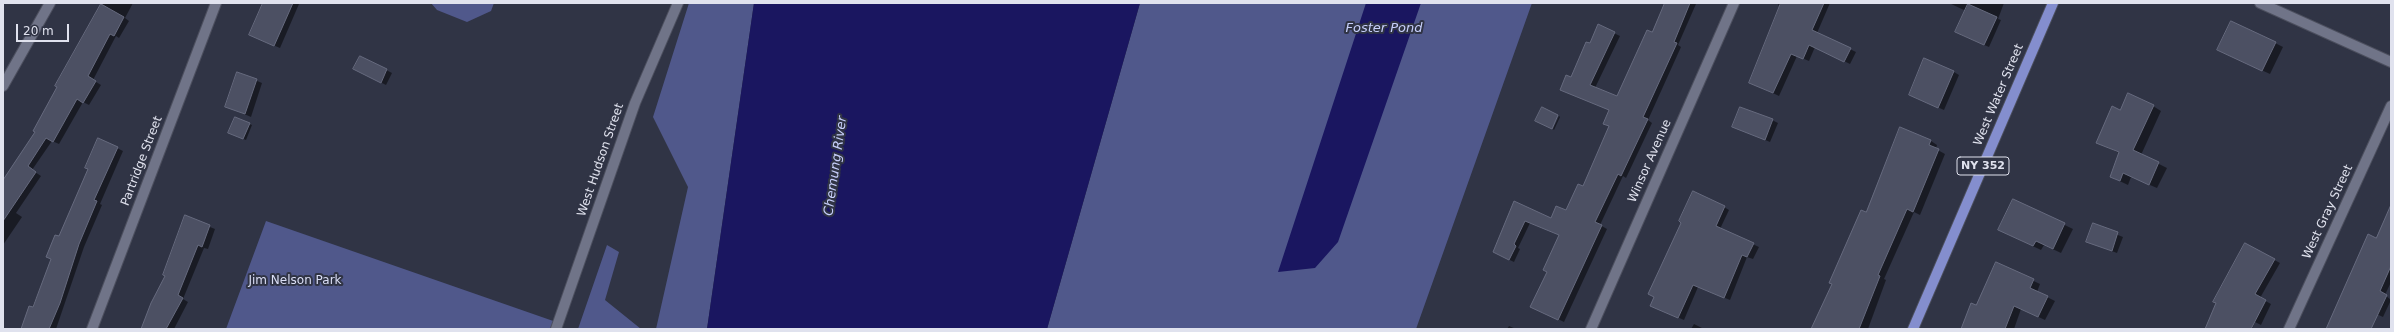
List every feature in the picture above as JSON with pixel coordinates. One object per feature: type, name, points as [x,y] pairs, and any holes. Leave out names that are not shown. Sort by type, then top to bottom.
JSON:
[{"type":"main road","name":"West Water Street","points":[[1913,329],[2053,3]]},
{"type":"street","points":[[3,86],[50,3]]},
{"type":"street","name":"Partridge Street","points":[[92,329],[216,3]]},
{"type":"street","name":"West Hudson Street","points":[[556,329],[635,104],[678,3]]},
{"type":"street","name":"Winsor Avenue","points":[[1591,329],[1734,3]]},
{"type":"street","points":[[2260,3],[2391,62]]},
{"type":"street","name":"West Gray Street","points":[[2289,329],[2391,106]]},
{"type":"green space","points":[[431,3],[494,3],[491,11],[467,22],[437,10]]},
{"type":"green space","points":[[689,3],[754,3],[707,329],[656,329],[688,187],[653,117]]},
{"type":"green space","points":[[1140,3],[1532,3],[1416,329],[1047,329]]},
{"type":"green space","name":"Jim Nelson Park","points":[[266,221],[559,323],[556,329],[226,329]]},
{"type":"green space","points":[[607,245],[619,252],[605,300],[641,329],[578,329]]},
{"type":"water","name":"Chemung River","points":[[754,3],[1140,3],[1047,329],[707,329]]},
{"type":"water","name":"Foster Pond","points":[[1366,3],[1421,3],[1338,242],[1315,268],[1278,272]]},
{"type":"building","points":[[263,3],[293,3],[274,46],[249,35]]},
{"type":"building","points":[[1665,3],[1690,3],[1674,42],[1677,43],[1643,117],[1648,119],[1621,176],[1618,174],[1595,222],[1602,225],[1558,320],[1530,307],[1547,272],[1543,270],[1559,235],[1525,221],[1514,244],[1516,246],[1509,260],[1493,252],[1514,201],[1551,218],[1556,206],[1566,210],[1578,184],[1583,186],[1609,126],[1603,124],[1609,110],[1560,90],[1566,75],[1571,77],[1586,42],[1590,43],[1598,24],[1615,32],[1590,85],[1617,96],[1647,30],[1652,32]]},
{"type":"building","points":[[1781,3],[1824,3],[1812,30],[1851,48],[1844,62],[1809,45],[1803,59],[1791,54],[1773,93],[1749,83]]},
{"type":"building","points":[[101,4],[124,17],[114,36],[110,34],[88,76],[96,81],[83,103],[77,99],[53,142],[46,138],[28,166],[36,172],[3,221],[3,180],[35,132],[33,131],[57,87],[55,86]]},
{"type":"building","points":[[1968,4],[1997,17],[1984,45],[1955,32]]},
{"type":"building","points":[[2231,21],[2276,42],[2262,71],[2217,50]]},
{"type":"building","points":[[360,56],[387,69],[381,83],[353,69]]},
{"type":"building","points":[[1924,58],[1954,71],[1938,108],[1909,95]]},
{"type":"building","points":[[237,72],[257,79],[245,114],[225,107]]},
{"type":"building","points":[[2128,93],[2154,105],[2133,150],[2159,162],[2149,185],[2123,173],[2120,181],[2110,177],[2119,152],[2096,143],[2112,106],[2120,110]]},
{"type":"building","points":[[1542,107],[1558,115],[1552,129],[1535,121]]},
{"type":"building","points":[[1740,107],[1773,119],[1765,140],[1732,127]]},
{"type":"building","points":[[235,117],[250,123],[243,139],[228,133]]},
{"type":"building","points":[[1900,127],[1931,140],[1929,145],[1939,149],[1913,212],[1907,209],[1878,275],[1880,276],[1859,329],[1811,329],[1832,284],[1829,283],[1861,210],[1866,212]]},
{"type":"building","points":[[98,138],[118,147],[94,200],[97,201],[79,244],[60,303],[49,329],[21,329],[29,306],[33,307],[51,259],[46,257],[55,235],[59,236],[88,169],[85,168]]},
{"type":"building","points":[[1693,191],[1725,206],[1716,226],[1754,243],[1747,257],[1742,255],[1724,298],[1693,285],[1678,318],[1650,306],[1654,297],[1648,294],[1681,223],[1679,221]]},
{"type":"building","points":[[2013,199],[2065,223],[2053,249],[2036,241],[2033,246],[1998,230]]},
{"type":"building","points":[[2391,205],[2391,266],[2380,291],[2387,295],[2371,329],[2326,329],[2368,234],[2376,238]]},
{"type":"building","points":[[185,215],[210,225],[202,247],[198,245],[178,295],[183,298],[166,329],[141,329],[151,303],[165,276],[163,275]]},
{"type":"building","points":[[2093,223],[2118,232],[2112,251],[2086,242]]},
{"type":"building","points":[[2245,243],[2275,259],[2255,294],[2266,300],[2251,329],[2205,329],[2216,303],[2213,302]]},
{"type":"building","points":[[1996,262],[2034,279],[2030,288],[2048,296],[2038,317],[2014,306],[2005,329],[1961,329],[1971,303],[1976,305]]}]
